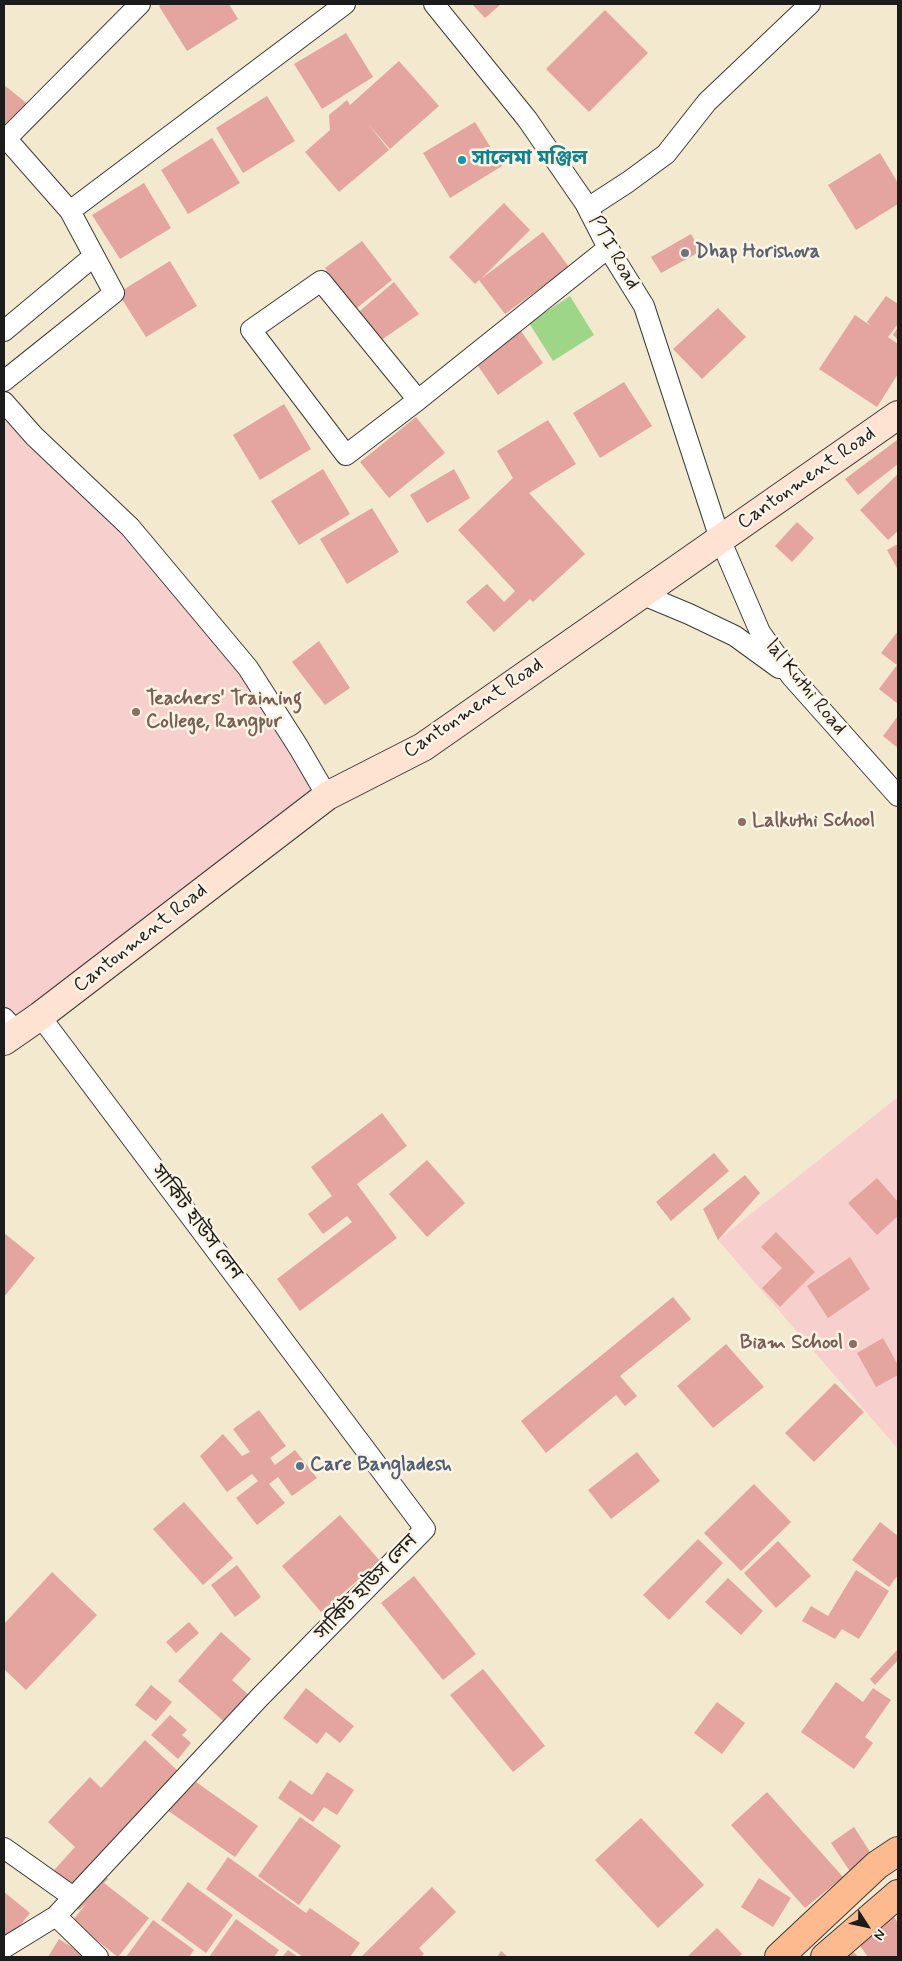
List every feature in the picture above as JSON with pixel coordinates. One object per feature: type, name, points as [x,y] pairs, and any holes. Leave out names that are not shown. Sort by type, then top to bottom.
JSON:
[{"type":"highway","points":[[779,1957],[878,1865],[898,1851]]},
{"type":"highway","points":[[825,1957],[898,1894]]},
{"type":"main road","name":"Cantonment Road","points":[[8,1031],[40,1016],[327,796],[424,747],[898,416]]},
{"type":"street","points":[[4,381],[114,293],[70,212],[5,137],[140,4]]},
{"type":"street","points":[[70,212],[345,4]]},
{"type":"street","name":"PTI Road","points":[[434,4],[527,119],[588,208],[608,248],[644,306],[720,539]]},
{"type":"street","points":[[588,208],[666,154],[707,102],[810,4]]},
{"type":"street","points":[[418,400],[321,281],[251,330],[346,455],[418,400],[608,248]]},
{"type":"street","points":[[4,331],[94,256]]},
{"type":"street","points":[[4,402],[34,436],[130,527],[248,668],[327,796]]},
{"type":"street","name":"lal Kuthi Road","points":[[720,539],[760,632],[791,676],[898,796]]},
{"type":"street","points":[[641,594],[735,636],[791,676]]},
{"type":"street","name":"সার্কিট হাউস লেন","points":[[4,1948],[56,1916],[260,1697],[425,1529],[40,1016]]},
{"type":"street","points":[[4,1848],[73,1897]]},
{"type":"street","points":[[56,1916],[98,1957]]},
{"type":"shaded area","name":"Teachers' Training College, Rangpur","points":[[4,417],[25,443],[125,530],[243,672],[318,789],[16,1024],[4,1011]]},
{"type":"shaded area","name":"Biam School","points":[[898,1097],[898,1449],[718,1240]]},
{"type":"green space","points":[[570,296],[594,335],[553,361],[529,323]]},
{"type":"building","points":[[162,4],[229,4],[238,19],[187,51],[159,6]]},
{"type":"building","points":[[472,4],[501,4],[485,18]]},
{"type":"building","points":[[605,10],[648,53],[589,112],[546,69]]},
{"type":"building","points":[[346,33],[373,77],[322,109],[294,64]]},
{"type":"building","points":[[399,61],[439,106],[390,149],[368,124],[389,150],[339,192],[305,152],[330,130],[329,115],[347,100],[350,105]]},
{"type":"building","points":[[4,85],[29,105],[4,126]]},
{"type":"building","points":[[267,96],[295,141],[243,173],[216,128]]},
{"type":"building","name":"সালেমা মঞ্জিল","points":[[475,122],[502,166],[450,198],[423,153]]},
{"type":"building","points":[[212,138],[240,183],[188,214],[161,170]]},
{"type":"building","points":[[880,153],[898,183],[898,204],[856,230],[828,185]]},
{"type":"building","points":[[144,183],[171,228],[120,259],[92,215]]},
{"type":"building","points":[[504,203],[530,230],[481,279],[543,232],[569,267],[505,314],[479,280],[475,284],[449,257]]},
{"type":"building","points":[[691,234],[701,251],[661,273],[651,257]]},
{"type":"building","points":[[362,241],[392,280],[353,311],[325,268]]},
{"type":"building","points":[[170,261],[197,306],[146,337],[118,293]]},
{"type":"building","points":[[394,282],[419,314],[380,341],[355,315]]},
{"type":"building","points":[[886,296],[898,304],[898,324],[888,337],[898,344],[898,374],[877,407],[819,369],[855,315],[871,326],[867,322]]},
{"type":"building","points":[[718,308],[746,337],[702,379],[673,349]]},
{"type":"building","points":[[898,327],[898,340],[893,335]]},
{"type":"building","points":[[519,328],[543,363],[498,395],[474,360]]},
{"type":"building","points":[[624,382],[652,426],[600,458],[573,413]]},
{"type":"building","points":[[284,404],[311,449],[260,480],[233,435]]},
{"type":"building","points":[[416,417],[445,453],[389,498],[360,462]]},
{"type":"building","points":[[548,420],[576,464],[529,493],[585,554],[533,602],[530,599],[494,632],[466,602],[487,584],[504,602],[515,591],[458,530],[513,478],[497,451]]},
{"type":"building","points":[[897,440],[898,464],[858,495],[845,479]]},
{"type":"building","points":[[323,469],[350,514],[299,545],[271,501]]},
{"type":"building","points":[[454,469],[470,498],[427,523],[410,495]]},
{"type":"building","points":[[898,474],[898,531],[888,540],[860,510]]},
{"type":"building","points":[[372,508],[399,552],[347,584],[320,539]]},
{"type":"building","points":[[797,522],[814,538],[792,562],[775,546]]},
{"type":"building","points":[[898,544],[898,570],[887,550]]},
{"type":"building","points":[[898,631],[898,704],[879,689],[897,665],[881,653]]},
{"type":"building","points":[[319,641],[350,688],[325,705],[292,662]]},
{"type":"building","points":[[898,716],[898,748],[883,736]]},
{"type":"building","points":[[382,1113],[407,1146],[357,1184],[397,1238],[300,1311],[277,1279],[352,1222],[347,1216],[323,1234],[308,1214],[332,1196],[311,1167]]},
{"type":"building","points":[[714,1153],[729,1171],[671,1221],[656,1202]]},
{"type":"building","points":[[427,1160],[465,1203],[427,1237],[389,1194]]},
{"type":"building","points":[[745,1175],[760,1193],[718,1240],[703,1209]]},
{"type":"building","points":[[877,1178],[898,1202],[898,1216],[877,1235],[848,1203]]},
{"type":"building","points":[[776,1232],[815,1272],[780,1307],[762,1288],[782,1268],[761,1247]]},
{"type":"building","points":[[4,1233],[35,1258],[4,1297]]},
{"type":"building","points":[[850,1257],[870,1289],[828,1318],[807,1286]]},
{"type":"building","points":[[673,1297],[691,1319],[620,1376],[637,1396],[625,1406],[616,1395],[546,1453],[521,1421]]},
{"type":"building","points":[[883,1338],[898,1365],[898,1375],[876,1387],[857,1353]]},
{"type":"building","points":[[726,1344],[764,1387],[713,1428],[677,1386]]},
{"type":"building","points":[[835,1383],[864,1412],[814,1462],[785,1433]]},
{"type":"building","points":[[259,1410],[286,1446],[270,1458],[275,1465],[295,1450],[317,1478],[292,1496],[278,1477],[269,1484],[285,1503],[257,1525],[236,1498],[258,1481],[252,1474],[227,1492],[200,1456],[223,1434],[242,1456],[250,1452],[233,1429]]},
{"type":"building","points":[[637,1452],[660,1481],[611,1519],[588,1490]]},
{"type":"building","points":[[754,1484],[791,1522],[741,1571],[704,1533]]},
{"type":"building","points":[[184,1502],[233,1558],[203,1585],[153,1529]]},
{"type":"building","points":[[340,1515],[380,1561],[321,1612],[282,1566]]},
{"type":"building","points":[[880,1522],[898,1536],[898,1575],[889,1587],[852,1560]]},
{"type":"building","points":[[698,1539],[723,1563],[669,1620],[643,1595]]},
{"type":"building","points":[[778,1541],[811,1576],[776,1608],[744,1573]]},
{"type":"building","points":[[237,1565],[261,1597],[235,1617],[211,1585]]},
{"type":"building","points":[[856,1570],[889,1591],[859,1639],[842,1629],[835,1639],[802,1621],[811,1606],[828,1616]]},
{"type":"building","points":[[52,1572],[97,1615],[26,1690],[4,1669],[4,1624]]},
{"type":"building","points":[[414,1576],[476,1654],[443,1680],[381,1603]]},
{"type":"building","points":[[728,1578],[763,1611],[741,1635],[705,1602]]},
{"type":"building","points":[[189,1622],[199,1633],[176,1653],[166,1642]]},
{"type":"building","points":[[221,1632],[251,1659],[232,1680],[262,1707],[238,1734],[178,1681]]},
{"type":"building","points":[[898,1649],[898,1660],[875,1685],[870,1679]]},
{"type":"building","points":[[483,1669],[545,1746],[513,1772],[450,1695]]},
{"type":"building","points":[[836,1682],[863,1702],[873,1688],[891,1700],[865,1737],[873,1743],[854,1769],[801,1732]]},
{"type":"building","points":[[151,1685],[172,1702],[156,1721],[135,1705]]},
{"type":"building","points":[[306,1688],[354,1726],[340,1743],[326,1732],[317,1744],[283,1718]]},
{"type":"building","points":[[717,1702],[745,1723],[722,1754],[694,1733]]},
{"type":"building","points":[[170,1715],[187,1730],[182,1735],[191,1743],[178,1759],[151,1735]]},
{"type":"building","points":[[145,1740],[179,1772],[102,1873],[108,1879],[104,1883],[149,1918],[118,1957],[72,1921],[86,1904],[79,1910],[46,1879],[75,1847],[48,1822],[90,1777],[101,1788]]},
{"type":"building","points":[[327,1772],[354,1790],[337,1815],[324,1807],[313,1822],[278,1798],[290,1780],[312,1795]]},
{"type":"building","points":[[196,1782],[258,1826],[235,1857],[167,1810]]},
{"type":"building","points":[[767,1792],[843,1877],[805,1908],[731,1825]]},
{"type":"building","points":[[300,1817],[341,1846],[299,1905],[258,1876]]},
{"type":"building","points":[[641,1818],[704,1885],[658,1928],[595,1860]]},
{"type":"building","points":[[854,1827],[874,1858],[851,1873],[831,1843]]},
{"type":"building","points":[[228,1857],[306,1913],[310,1908],[360,1943],[350,1957],[303,1957],[206,1889]]},
{"type":"building","points":[[759,1878],[791,1898],[773,1927],[741,1907]]},
{"type":"building","points":[[188,1882],[233,1915],[206,1953],[161,1920]]},
{"type":"building","points":[[432,1887],[456,1912],[419,1948],[424,1954],[421,1957],[361,1957]]},
{"type":"building","points":[[4,1892],[30,1913],[4,1946]]},
{"type":"building","points":[[894,1917],[898,1923],[898,1957],[868,1957],[856,1940]]},
{"type":"building","points":[[236,1919],[279,1950],[274,1957],[209,1957]]},
{"type":"building","points":[[153,1920],[194,1950],[189,1957],[126,1957]]},
{"type":"building","points":[[717,1928],[742,1954],[739,1957],[687,1957]]},
{"type":"building","points":[[59,1939],[87,1957],[48,1957]]},
{"type":"building","points":[[288,1950],[298,1957],[282,1957]]},
{"type":"building","points":[[501,1951],[508,1957],[497,1957]]},
{"type":"building","points":[[853,1951],[858,1957],[846,1957]]},
{"type":"place","name":"সালেমা মঞ্জিল","points":[[462,160]]},
{"type":"place","name":"Dhap Horishova","points":[[685,253]]},
{"type":"place","name":"Teachers' Training College, Rangpur","points":[[136,712]]},
{"type":"place","name":"Lalkuthi School","points":[[742,822]]},
{"type":"place","name":"Biam School","points":[[853,1344]]},
{"type":"place","name":"Care Bangladesh","points":[[300,1466]]}]
